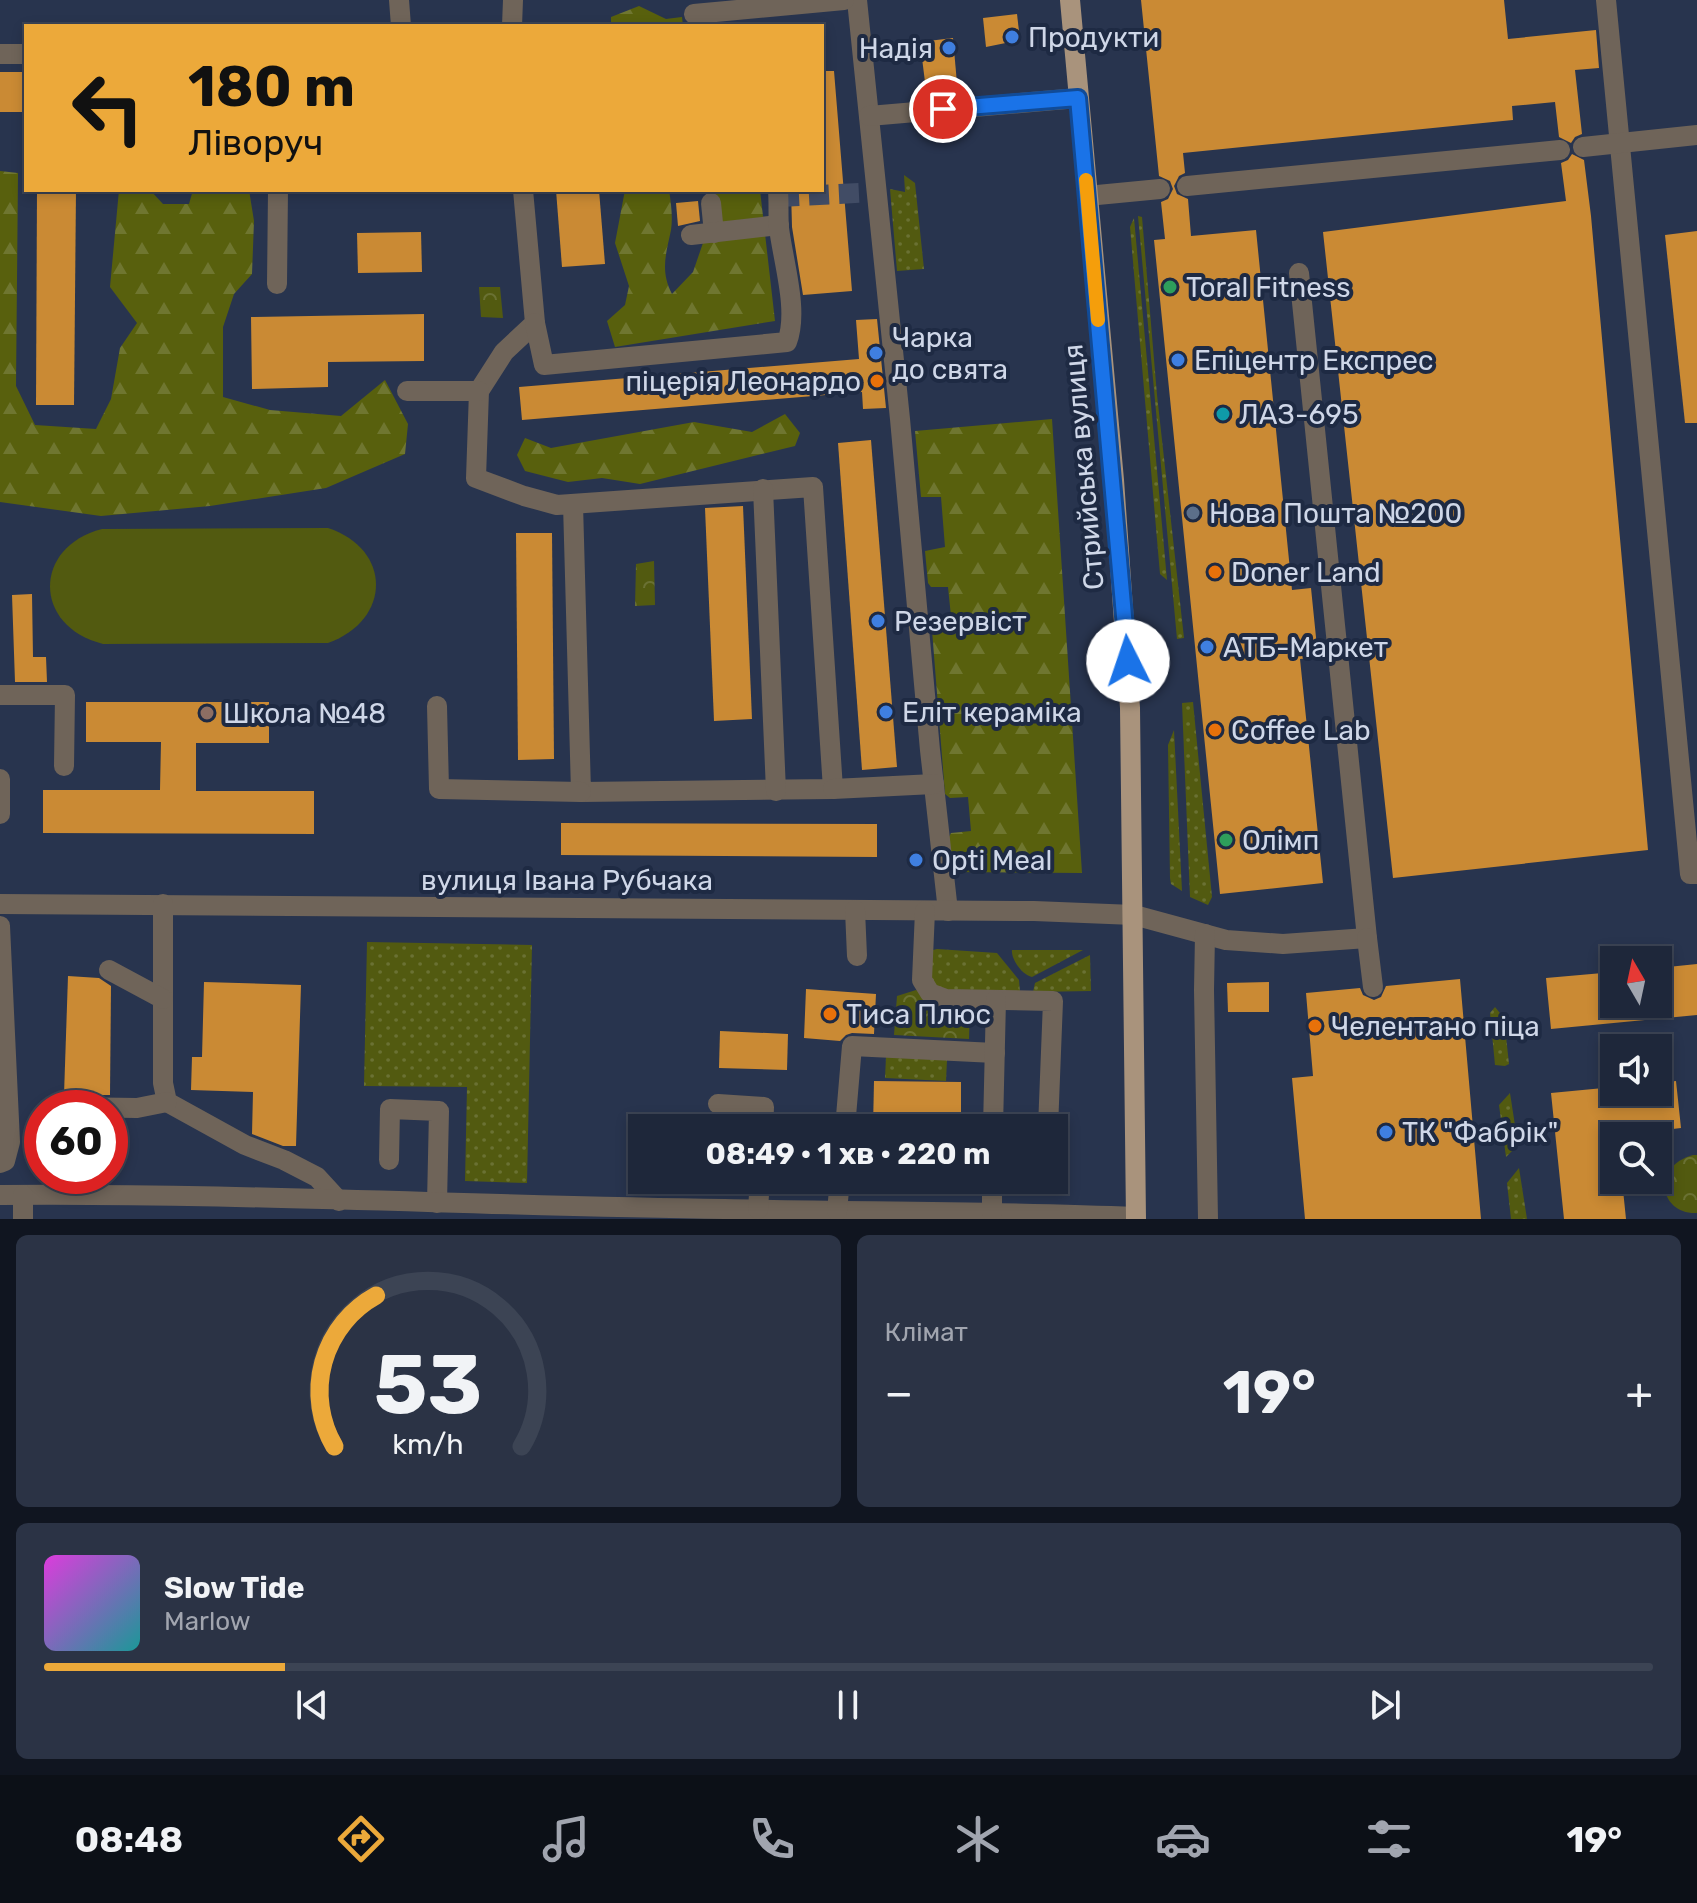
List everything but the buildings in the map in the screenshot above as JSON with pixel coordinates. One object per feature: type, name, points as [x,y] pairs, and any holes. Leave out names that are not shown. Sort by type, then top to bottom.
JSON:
[{"type":"main road","name":"Стрийська вулиця","points":[[1070,0],[1126,638],[1134,915],[1136,1218]]},
{"type":"street","points":[[399,0],[401,24]]},
{"type":"street","points":[[512,24],[513,0]]},
{"type":"street","points":[[694,13],[844,0]]},
{"type":"street","points":[[857,0],[948,911]]},
{"type":"street","points":[[1606,0],[1690,874],[1697,874]]},
{"type":"street","points":[[0,54],[24,54]]},
{"type":"street","points":[[869,116],[1078,98]]},
{"type":"street","points":[[1583,147],[1697,135]]},
{"type":"street","points":[[1187,186],[1560,150]]},
{"type":"street","points":[[1087,196],[1160,189]]},
{"type":"street","points":[[277,284],[278,192]]},
{"type":"street","points":[[523,192],[535,323],[544,365],[787,342],[791,333],[791,312],[779,225],[778,192]]},
{"type":"street","points":[[711,203],[714,233]]},
{"type":"street","points":[[691,235],[779,225]]},
{"type":"street","points":[[1299,273],[1373,987]]},
{"type":"street","points":[[535,323],[504,352],[479,391],[476,478],[557,505],[813,487],[833,789]]},
{"type":"street","points":[[407,391],[479,391]]},
{"type":"street","points":[[763,489],[776,791]]},
{"type":"street","points":[[573,504],[581,792]]},
{"type":"street","points":[[0,695],[65,695],[64,766]]},
{"type":"street","points":[[437,706],[439,789],[776,791],[934,784]]},
{"type":"street","points":[[0,779],[0,814]]},
{"type":"street","name":"вулиця Івана Рубчака","points":[[0,904],[1134,915],[1226,940],[1283,944],[1367,938]]},
{"type":"street","points":[[163,904],[163,1083],[167,1102]]},
{"type":"street","points":[[855,910],[857,956]]},
{"type":"street","points":[[925,911],[922,980],[930,993],[946,999],[1053,1001],[1049,1114]]},
{"type":"street","points":[[0,926],[10,1142],[5,1161],[0,1163]]},
{"type":"street","points":[[1205,934],[1208,1219]]},
{"type":"street","points":[[109,970],[163,999]]},
{"type":"street","points":[[993,1114],[996,1000]]},
{"type":"street","points":[[846,1114],[852,1046],[995,1053]]},
{"type":"street","points":[[128,1108],[167,1102],[245,1145],[317,1177],[339,1201]]},
{"type":"street","points":[[718,1104],[764,1107],[764,1114]]},
{"type":"street","points":[[389,1160],[390,1109],[439,1111],[437,1203]]},
{"type":"street","points":[[758,1209],[759,1194]]},
{"type":"street","points":[[837,1211],[839,1194]]},
{"type":"street","points":[[992,1194],[992,1212]]},
{"type":"street","points":[[0,1195],[294,1209],[339,1201],[992,1212],[1136,1218]]},
{"type":"street","points":[[23,1195],[23,1219]]},
{"type":"green space","points":[[639,6],[666,19],[682,17],[683,24],[611,24],[611,17]]},
{"type":"green space","points":[[0,171],[18,173],[16,386],[35,425],[96,429],[111,399],[120,348],[137,323],[110,287],[119,192],[152,192],[163,204],[189,204],[192,192],[249,192],[254,221],[252,274],[234,294],[223,327],[223,397],[270,410],[341,416],[385,380],[408,424],[405,454],[326,488],[210,506],[101,516],[0,502]]},
{"type":"green space","points":[[904,175],[915,183],[924,269],[897,271],[890,189],[905,192]]},
{"type":"green space","points":[[625,192],[669,192],[672,225],[665,270],[672,294],[693,272],[704,240],[720,218],[714,192],[760,192],[775,321],[615,347],[607,321],[625,305],[629,286],[615,243]]},
{"type":"green space","points":[[1138,216],[1142,217],[1157,395],[1184,638],[1177,639]]},
{"type":"green space","points":[[1134,218],[1167,580],[1160,574],[1130,227]]},
{"type":"green space","points":[[479,287],[500,287],[503,318],[481,317]]},
{"type":"green space","points":[[785,414],[800,433],[795,446],[640,484],[602,478],[568,482],[525,471],[517,455],[525,438],[551,448],[694,422],[752,432]]},
{"type":"green space","points":[[1052,419],[1082,873],[952,872],[949,837],[951,833],[971,831],[968,797],[950,798],[945,794],[932,630],[952,626],[948,587],[931,587],[928,583],[925,551],[945,547],[941,497],[921,497],[915,431]]},
{"type":"green space","points":[[328,528],[349,538],[364,552],[373,568],[376,585],[373,602],[364,618],[349,632],[328,643],[103,644],[80,635],[63,621],[53,605],[50,587],[53,569],[63,552],[79,538],[102,529]]},
{"type":"green space","points":[[654,561],[655,605],[635,606],[636,564]]},
{"type":"green space","points":[[1193,702],[1212,897],[1208,905],[1190,897],[1182,703]]},
{"type":"green space","points":[[1174,730],[1182,891],[1171,884],[1170,878],[1168,745]]},
{"type":"green space","points":[[367,942],[532,945],[527,1183],[465,1181],[467,1087],[364,1086]]},
{"type":"green space","points":[[933,950],[997,953],[1019,980],[1020,992],[941,991],[930,981]]},
{"type":"green space","points":[[1012,950],[1083,950],[1032,977],[1018,966]]},
{"type":"green space","points":[[1090,955],[1091,991],[1033,992],[1035,983]]},
{"type":"green space","points":[[916,990],[932,1001],[970,1006],[969,1039],[894,1035],[897,996]]},
{"type":"green space","points":[[1495,1007],[1504,1018],[1509,1064],[1505,1066],[1495,1065],[1490,1013]]},
{"type":"green space","points":[[886,1057],[947,1060],[946,1081],[885,1078]]},
{"type":"green space","points":[[1510,1093],[1518,1145],[1506,1157],[1499,1105]]},
{"type":"green space","points":[[1697,1155],[1697,1213],[1684,1212],[1668,1199],[1666,1194],[1672,1194],[1672,1167],[1679,1161]]},
{"type":"green space","points":[[1519,1168],[1527,1219],[1511,1219],[1507,1183]]},
{"type":"tunnel","points":[[779,197],[876,192]]},
{"type":"slow traffic","points":[[1086,180],[1098,320]]},
{"type":"place","name":"Продукти","points":[[1012,37]]},
{"type":"place","name":"Надія","points":[[949,48]]},
{"type":"place","name":"Toral Fitness","points":[[1170,287]]},
{"type":"place","name":"Чарка до свята","points":[[876,353]]},
{"type":"place","name":"Епіцентр Експрес","points":[[1178,360]]},
{"type":"place","name":"піцерія Леонардо","points":[[877,381]]},
{"type":"place","name":"ЛАЗ-695","points":[[1223,414]]},
{"type":"place","name":"Нова Пошта №200","points":[[1193,513]]},
{"type":"place","name":"Doner Land","points":[[1215,572]]},
{"type":"place","name":"Резервіст","points":[[878,621]]},
{"type":"place","name":"АТБ-Маркет","points":[[1207,647]]},
{"type":"place","name":"Еліт кераміка","points":[[886,712]]},
{"type":"place","name":"Школа №48","points":[[207,713]]},
{"type":"place","name":"Coffee Lab","points":[[1215,730]]},
{"type":"place","name":"Олімп","points":[[1226,840]]},
{"type":"place","name":"Opti Meal","points":[[916,860]]},
{"type":"place","name":"Тиса Плюс","points":[[830,1014]]},
{"type":"place","name":"Челентано піца","points":[[1315,1026]]},
{"type":"place","name":"ТК \"Фабрік\"","points":[[1386,1132]]},
{"type":"route","points":[[943,109],[1078,98],[1128,661]]}]
